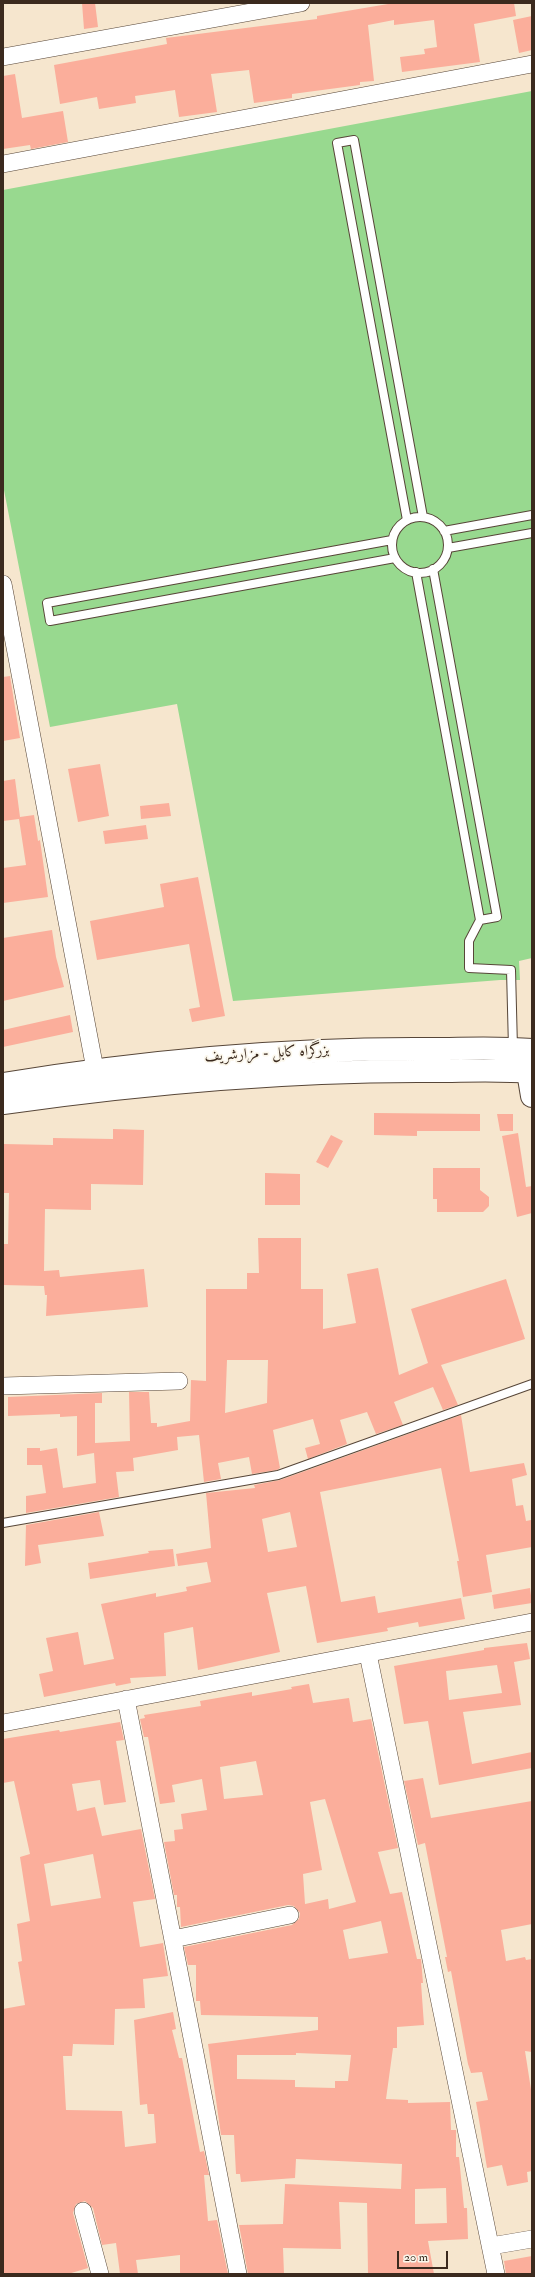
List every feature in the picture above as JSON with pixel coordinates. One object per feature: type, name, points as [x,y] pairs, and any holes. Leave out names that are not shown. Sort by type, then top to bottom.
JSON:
[{"type":"main road","name":"بزرگراه کابل - مزارشریف","points":[[3,1084],[95,1069],[208,1056],[367,1048],[523,1049]]},
{"type":"main road","points":[[523,1049],[530,1072],[532,1096]]},
{"type":"main road","name":"بزرگراه کابل - مزارشریف","points":[[3,1103],[99,1089],[212,1078],[371,1070],[530,1072]]},
{"type":"street","points":[[3,57],[301,3]]},
{"type":"street","points":[[3,164],[532,64]]},
{"type":"street","points":[[3,584],[95,1069]]},
{"type":"street","points":[[3,1386],[179,1381]]},
{"type":"street","points":[[3,1723],[532,1622]]},
{"type":"street","points":[[368,1654],[496,2274]]},
{"type":"street","points":[[126,1700],[238,2274]]},
{"type":"street","points":[[173,1939],[290,1915]]},
{"type":"street","points":[[83,2211],[100,2274]]},
{"type":"street","points":[[491,2246],[532,2239]]},
{"type":"lane","points":[[406,520],[337,143],[354,140],[424,517]]},
{"type":"lane","points":[[444,531],[532,515]]},
{"type":"lane","points":[[424,517],[439,524],[444,531],[448,548],[445,557],[433,569],[416,572],[408,570],[395,558],[392,540],[395,532],[406,520],[424,517]]},
{"type":"lane","points":[[448,548],[532,533]]},
{"type":"lane","points":[[392,540],[47,603],[50,621],[395,558]]},
{"type":"lane","points":[[433,569],[497,917],[480,920]]},
{"type":"lane","points":[[416,572],[480,920],[469,941],[470,968],[511,970],[523,1049]]},
{"type":"lane","points":[[3,1523],[278,1474],[532,1384]]},
{"type":"green space","points":[[532,91],[532,958],[519,961],[520,980],[500,980],[233,1001],[177,704],[50,727],[3,485],[3,190]]},
{"type":"building","points":[[82,3],[95,3],[98,27],[84,29]]},
{"type":"building","points":[[394,3],[514,3],[516,16],[474,24],[480,62],[402,72],[400,57],[425,54],[424,49],[437,47],[434,20],[394,25],[394,20],[368,25],[374,81],[360,82],[360,85],[292,94],[292,98],[254,103],[249,70],[211,74],[217,112],[179,117],[175,90],[135,96],[136,103],[99,109],[97,97],[60,104],[54,65],[167,44],[166,38],[317,19],[317,16]]},
{"type":"building","points":[[532,16],[532,50],[519,53],[513,20]]},
{"type":"building","points":[[15,74],[22,118],[63,111],[68,142],[31,149],[30,145],[3,149],[3,76]]},
{"type":"building","points":[[10,676],[20,738],[3,741],[3,677]]},
{"type":"building","points":[[100,764],[109,816],[78,822],[68,769]]},
{"type":"building","points":[[15,779],[20,817],[34,815],[38,841],[40,840],[48,897],[3,903],[3,868],[26,865],[19,819],[3,821],[3,781]]},
{"type":"building","points":[[169,803],[171,816],[141,819],[140,806]]},
{"type":"building","points":[[146,825],[148,839],[105,844],[103,831]]},
{"type":"building","points":[[198,877],[225,1016],[192,1022],[189,1009],[200,1007],[189,944],[97,960],[90,921],[164,907],[160,884]]},
{"type":"building","points":[[52,930],[56,957],[64,987],[3,1001],[3,938]]},
{"type":"building","points":[[70,1015],[73,1032],[3,1047],[3,1030]]},
{"type":"building","points":[[374,1113],[480,1114],[480,1131],[417,1131],[417,1136],[374,1135]]},
{"type":"building","points":[[497,1114],[513,1114],[513,1131],[500,1131]]},
{"type":"building","points":[[113,1129],[144,1130],[143,1185],[91,1184],[91,1210],[45,1209],[44,1271],[59,1270],[60,1277],[144,1269],[148,1307],[46,1316],[47,1295],[45,1295],[44,1286],[3,1285],[3,1244],[8,1244],[9,1193],[3,1193],[3,1144],[53,1145],[53,1138],[113,1139]]},
{"type":"building","points":[[518,1133],[526,1187],[532,1186],[532,1213],[517,1217],[502,1136]]},
{"type":"building","points":[[331,1135],[343,1141],[328,1168],[316,1162]]},
{"type":"building","points":[[433,1168],[480,1168],[480,1190],[489,1197],[489,1206],[483,1212],[437,1212],[437,1199],[433,1199]]},
{"type":"building","points":[[265,1173],[300,1174],[300,1205],[265,1205]]},
{"type":"building","points":[[258,1238],[301,1238],[301,1289],[323,1289],[323,1329],[356,1323],[347,1274],[378,1268],[399,1375],[428,1363],[411,1309],[506,1279],[525,1339],[441,1365],[458,1405],[443,1410],[433,1387],[394,1402],[403,1425],[376,1434],[367,1412],[340,1420],[347,1444],[308,1459],[305,1448],[320,1444],[313,1419],[273,1430],[280,1468],[277,1470],[252,1474],[249,1457],[218,1463],[221,1479],[204,1482],[199,1435],[177,1437],[178,1450],[133,1458],[134,1471],[116,1472],[119,1497],[26,1513],[26,1496],[46,1493],[42,1465],[27,1465],[27,1448],[40,1448],[40,1451],[57,1448],[63,1488],[96,1483],[94,1453],[77,1456],[77,1416],[60,1417],[60,1414],[8,1416],[8,1397],[102,1393],[102,1403],[95,1403],[95,1443],[130,1441],[129,1392],[149,1392],[151,1423],[157,1423],[157,1427],[190,1421],[191,1380],[206,1381],[206,1289],[247,1289],[247,1273],[259,1273]],"holes":[[[227,1360],[268,1360],[267,1403],[225,1413]]]},
{"type":"building","points":[[461,1415],[470,1472],[524,1463],[527,1475],[512,1479],[516,1506],[523,1505],[526,1521],[531,1520],[532,1547],[486,1555],[492,1592],[463,1597],[457,1561],[459,1561],[441,1468],[320,1492],[341,1602],[375,1596],[378,1613],[461,1598],[465,1619],[419,1627],[418,1622],[387,1628],[388,1631],[317,1643],[306,1586],[267,1593],[280,1652],[198,1670],[193,1627],[164,1633],[166,1676],[130,1678],[131,1683],[116,1686],[115,1683],[44,1697],[39,1674],[53,1671],[46,1638],[78,1632],[84,1665],[114,1659],[101,1604],[156,1593],[156,1597],[187,1591],[186,1587],[211,1582],[207,1562],[178,1566],[176,1554],[211,1548],[206,1493],[255,1488],[254,1485],[280,1480]],"holes":[[[290,1512],[297,1547],[268,1552],[262,1519]]]},
{"type":"building","points":[[99,1512],[104,1536],[38,1545],[41,1563],[25,1566],[26,1525]]},
{"type":"building","points":[[173,1549],[175,1566],[90,1579],[88,1563],[149,1553],[148,1551]]},
{"type":"building","points":[[530,1588],[532,1603],[494,1609],[492,1595]]},
{"type":"building","points":[[527,1643],[530,1659],[514,1662],[521,1705],[463,1712],[472,1764],[532,1752],[532,1768],[439,1785],[428,1721],[404,1724],[394,1666],[484,1650],[484,1648]],"holes":[[[497,1665],[502,1693],[449,1700],[446,1671]]]},
{"type":"building","points":[[309,1684],[313,1703],[349,1698],[353,1722],[371,1719],[398,1848],[378,1852],[390,1894],[402,1892],[417,1959],[421,1959],[423,1983],[421,1983],[424,2025],[397,2027],[397,2048],[393,2048],[386,2099],[408,2100],[408,2103],[450,2102],[451,2130],[456,2130],[456,2157],[459,2157],[464,2208],[467,2208],[468,2239],[428,2241],[434,2274],[368,2274],[367,2203],[339,2202],[341,2249],[283,2248],[284,2274],[248,2274],[239,2225],[283,2224],[285,2184],[401,2189],[402,2164],[296,2159],[295,2178],[241,2182],[240,2174],[236,2174],[234,2135],[221,2135],[208,2044],[318,2030],[318,2017],[201,2015],[200,2001],[196,2001],[196,1965],[188,1965],[184,1947],[292,1925],[299,1919],[300,1913],[294,1906],[288,1905],[181,1927],[180,1907],[177,1907],[177,1895],[174,1895],[164,1842],[175,1841],[174,1830],[183,1829],[181,1814],[207,1810],[202,1779],[172,1785],[175,1802],[160,1804],[148,1737],[144,1737],[140,1719],[145,1718],[144,1715],[201,1706],[200,1701],[252,1692],[252,1696],[292,1689],[291,1687]],"holes":[[[256,1761],[263,1795],[224,1799],[220,1767]],[[325,1799],[356,1902],[329,1909],[328,1899],[305,1904],[303,1874],[322,1870],[310,1802]],[[381,1921],[388,1953],[349,1959],[343,1930]],[[296,2053],[351,2055],[348,2081],[335,2081],[335,2088],[295,2087],[295,2080],[237,2079],[237,2055],[296,2055]],[[446,2188],[447,2223],[415,2224],[415,2189]]]},
{"type":"building","points":[[120,1722],[124,1740],[116,1741],[126,1802],[104,1805],[100,1780],[72,1784],[77,1811],[95,1807],[102,1836],[141,1829],[155,1899],[133,1902],[140,1947],[163,1943],[168,1976],[143,1979],[145,2008],[115,2009],[114,2045],[73,2044],[72,2056],[63,2056],[66,2110],[122,2111],[125,2147],[156,2143],[154,2114],[148,2114],[147,2104],[140,2105],[134,2020],[173,2012],[176,2029],[172,2030],[179,2058],[182,2058],[200,2152],[204,2151],[209,2175],[204,2175],[208,2221],[217,2220],[228,2274],[180,2274],[180,2255],[136,2260],[138,2274],[120,2274],[116,2243],[102,2245],[93,2208],[85,2201],[76,2204],[73,2213],[88,2268],[68,2274],[3,2274],[3,2009],[25,2005],[18,1962],[22,1961],[17,1924],[30,1921],[20,1857],[30,1854],[14,1781],[3,1783],[3,1739],[59,1730],[60,1732]],"holes":[[[93,1854],[101,1898],[51,1906],[44,1864]]]},
{"type":"building","points":[[423,1778],[431,1818],[532,1801],[532,1924],[501,1930],[506,1961],[525,1957],[526,1960],[532,1959],[532,2052],[525,2051],[532,2096],[532,2171],[527,2172],[528,2182],[507,2186],[502,2165],[487,2168],[476,2102],[488,2100],[482,2072],[471,2073],[468,2064],[451,1971],[448,1972],[445,1957],[447,1957],[425,1843],[418,1845],[404,1781]]},
{"type":"building","points":[[532,2256],[532,2274],[506,2274],[504,2261]]}]
